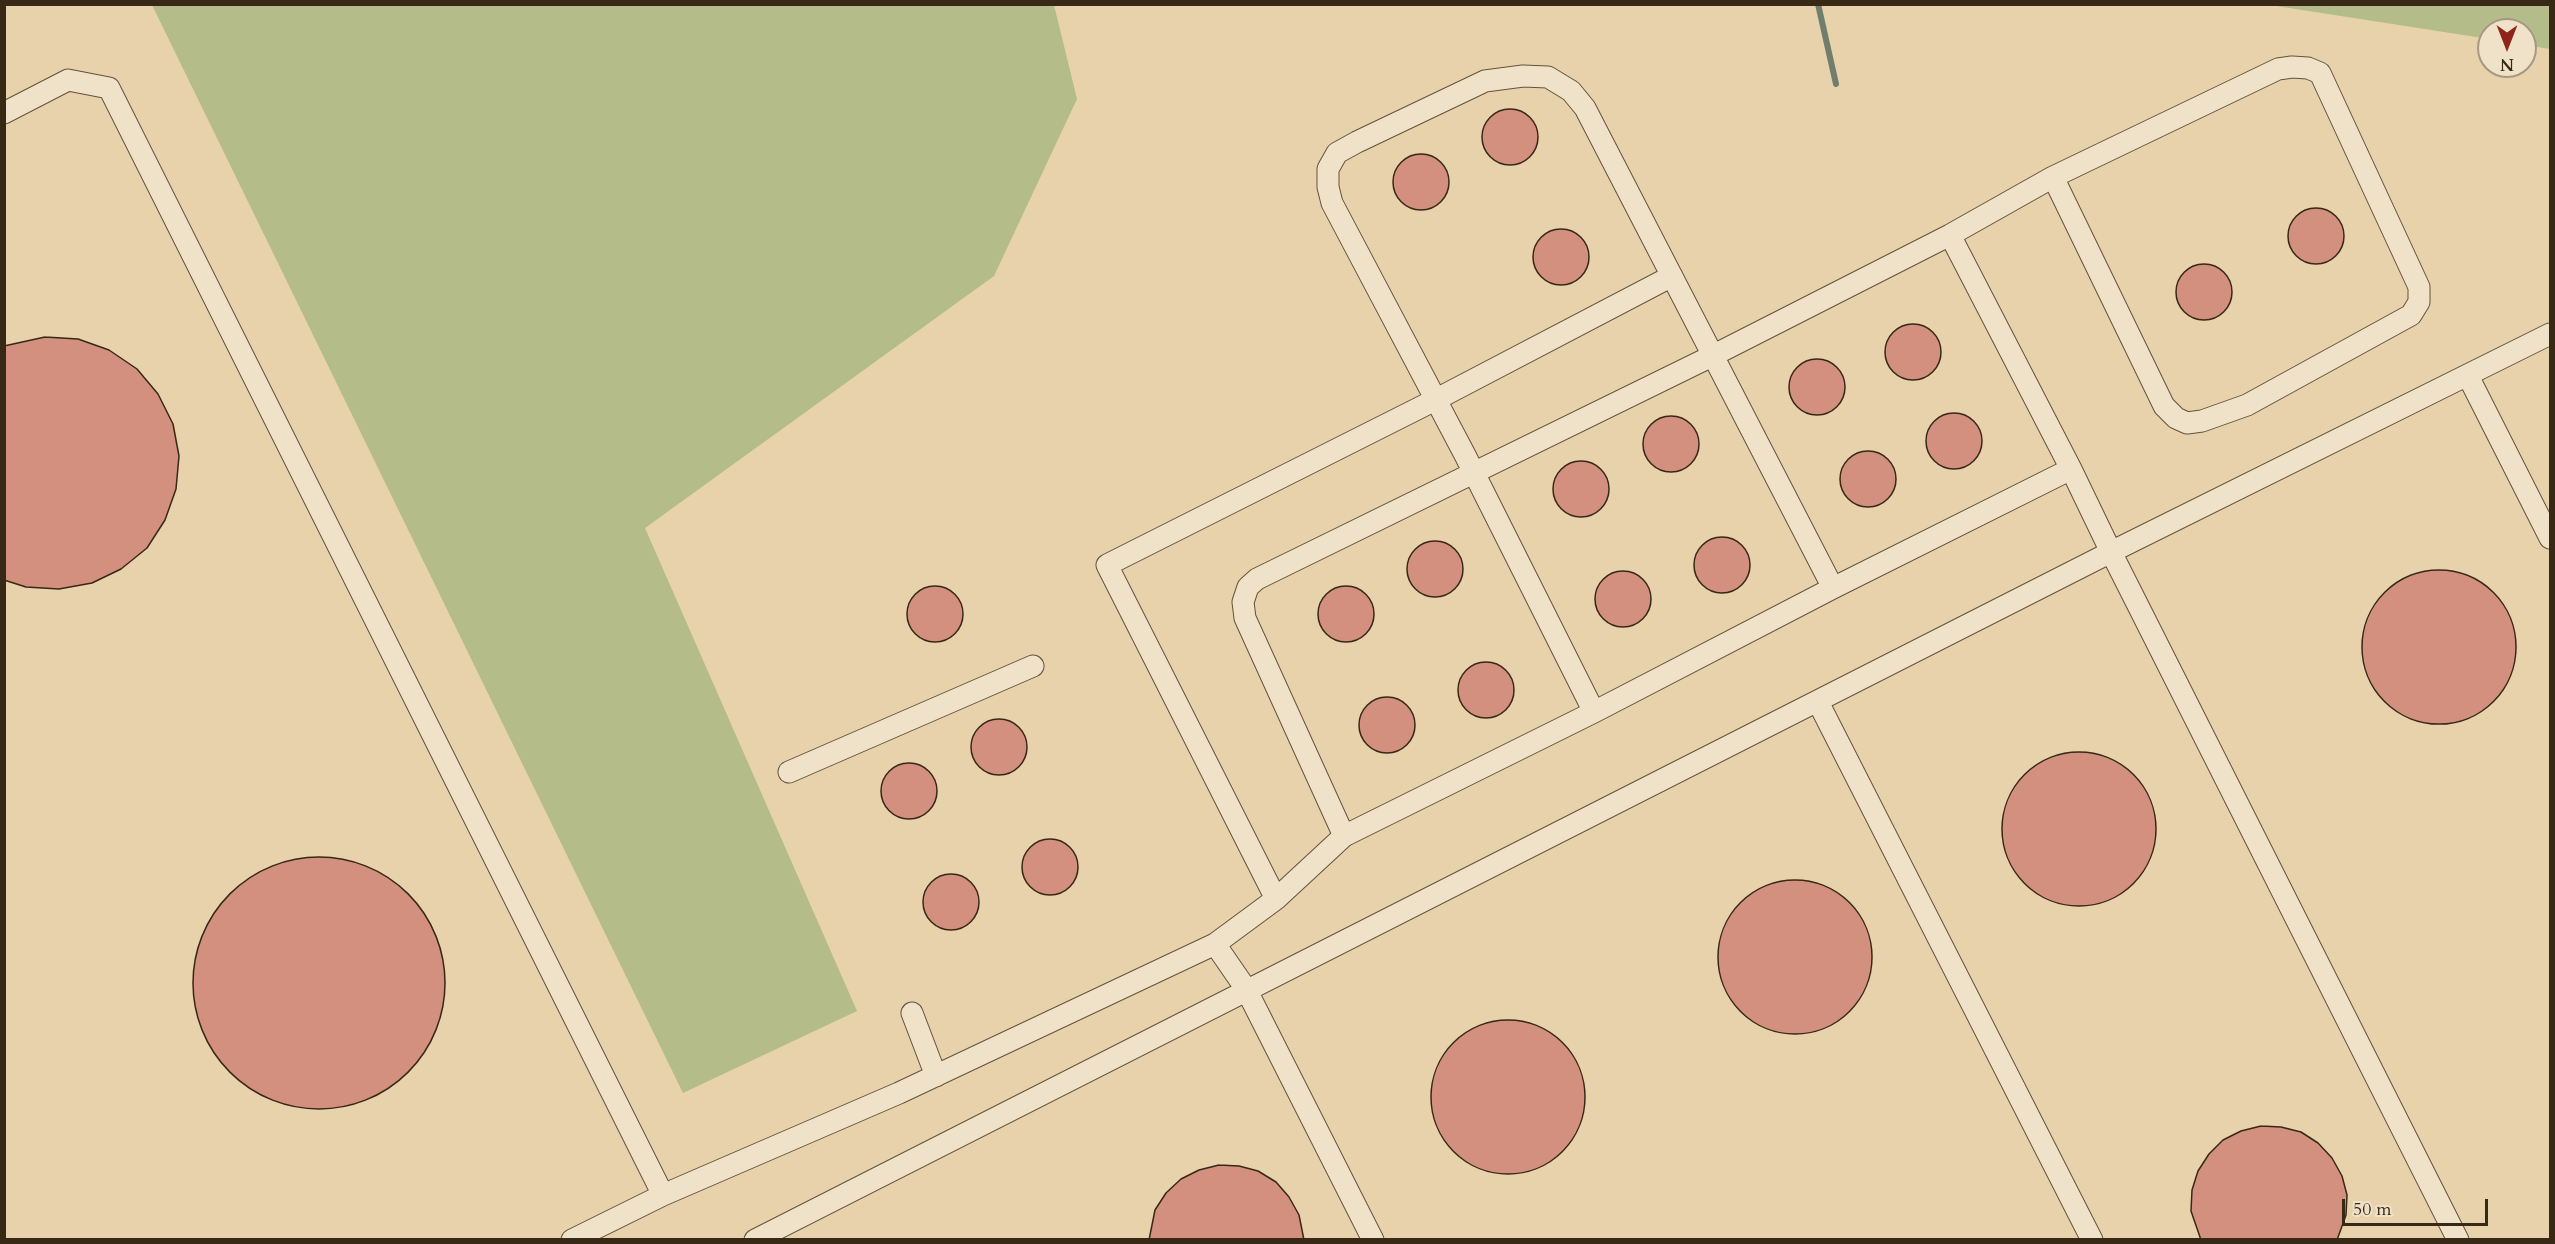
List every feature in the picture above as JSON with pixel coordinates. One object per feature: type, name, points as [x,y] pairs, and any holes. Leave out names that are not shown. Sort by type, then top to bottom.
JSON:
[{"type":"lane","points":[[1344,836],[1245,618],[1244,602],[1248,587],[1257,579],[1469,464],[1714,354],[1950,235],[2053,177],[2278,69],[2308,68],[2320,73],[2419,287],[2419,302],[2411,315],[2247,405],[2202,421],[2187,423],[2176,418],[2164,406],[2053,177]]},
{"type":"lane","points":[[1594,712],[1469,464],[1332,203],[1328,187],[1328,169],[1337,153],[1357,142],[1485,81],[1523,76],[1548,77],[1571,91],[1586,108],[1833,588]]},
{"type":"lane","points":[[4,113],[68,80],[110,88],[663,1195]]},
{"type":"lane","points":[[1950,235],[2071,469],[2458,1239]]},
{"type":"lane","points":[[1276,900],[1107,565],[1440,409],[1672,276]]},
{"type":"lane","points":[[755,1239],[2111,552],[2550,334]]},
{"type":"lane","points":[[2468,376],[2550,538]]},
{"type":"lane","points":[[572,1239],[663,1195],[936,1076],[1215,944],[1276,900],[1344,836],[1594,712],[1833,588],[2071,469]]},
{"type":"lane","points":[[789,772],[1033,666]]},
{"type":"lane","points":[[1818,702],[2092,1239]]},
{"type":"lane","points":[[1215,944],[1246,989],[1373,1239]]},
{"type":"lane","points":[[912,1014],[936,1076]]},
{"type":"green space","points":[[152,5],[1054,5],[1077,99],[994,276],[645,528],[857,1011],[683,1093]]},
{"type":"green space","points":[[2270,5],[2550,5],[2550,49],[2537,47],[2537,18],[2477,18],[2477,37]]},
{"type":"building","points":[[1504,109],[1516,109],[1526,113],[1534,121],[1538,137],[1534,153],[1526,161],[1516,165],[1504,165],[1494,161],[1486,153],[1482,143],[1482,131],[1486,121],[1494,113]]},
{"type":"building","points":[[1415,154],[1427,154],[1437,158],[1445,166],[1449,182],[1445,198],[1437,206],[1427,210],[1415,210],[1405,206],[1397,198],[1393,188],[1393,176],[1397,166],[1405,158]]},
{"type":"building","points":[[2310,208],[2322,208],[2332,212],[2340,220],[2344,236],[2340,252],[2332,260],[2322,264],[2310,264],[2300,260],[2292,252],[2288,242],[2288,230],[2292,220],[2300,212]]},
{"type":"building","points":[[1555,229],[1567,229],[1577,233],[1585,241],[1589,257],[1585,273],[1577,281],[1567,285],[1555,285],[1545,281],[1537,273],[1533,263],[1533,251],[1537,241],[1545,233]]},
{"type":"building","points":[[2198,264],[2210,264],[2220,268],[2228,276],[2232,292],[2228,308],[2220,316],[2210,320],[2198,320],[2188,316],[2180,308],[2176,298],[2176,286],[2180,276],[2188,268]]},
{"type":"building","points":[[1907,324],[1919,324],[1929,328],[1937,336],[1941,352],[1937,368],[1929,376],[1919,380],[1907,380],[1897,376],[1889,368],[1885,358],[1885,346],[1889,336],[1897,328]]},
{"type":"building","points":[[45,337],[78,339],[109,350],[137,369],[158,394],[173,424],[179,456],[176,489],[165,520],[147,548],[121,569],[92,583],[59,589],[26,587],[4,580],[4,346]]},
{"type":"building","points":[[1811,359],[1823,359],[1833,363],[1841,371],[1845,387],[1841,403],[1833,411],[1823,415],[1811,415],[1801,411],[1793,403],[1789,393],[1789,381],[1793,371],[1801,363]]},
{"type":"building","points":[[1948,413],[1960,413],[1970,417],[1978,425],[1982,441],[1978,457],[1970,465],[1960,469],[1948,469],[1938,465],[1930,457],[1926,447],[1926,435],[1930,425],[1938,417]]},
{"type":"building","points":[[1665,416],[1677,416],[1687,420],[1695,428],[1699,444],[1695,460],[1687,468],[1677,472],[1665,472],[1655,468],[1647,460],[1643,450],[1643,438],[1647,428],[1655,420]]},
{"type":"building","points":[[1862,451],[1874,451],[1884,455],[1892,463],[1896,479],[1892,495],[1884,503],[1874,507],[1862,507],[1852,503],[1844,495],[1840,485],[1840,473],[1844,463],[1852,455]]},
{"type":"building","points":[[1575,461],[1587,461],[1597,465],[1605,473],[1609,489],[1605,505],[1597,513],[1587,517],[1575,517],[1565,513],[1557,505],[1553,495],[1553,483],[1557,473],[1565,465]]},
{"type":"building","points":[[1716,537],[1728,537],[1738,541],[1746,549],[1750,565],[1746,581],[1738,589],[1728,593],[1716,593],[1706,589],[1698,581],[1694,571],[1694,559],[1698,549],[1706,541]]},
{"type":"building","points":[[1429,541],[1441,541],[1451,545],[1459,553],[1463,569],[1459,585],[1451,593],[1441,597],[1429,597],[1419,593],[1411,585],[1407,575],[1407,563],[1411,553],[1419,545]]},
{"type":"building","points":[[2439,570],[2454,571],[2469,576],[2494,592],[2510,617],[2515,632],[2515,662],[2510,677],[2494,702],[2469,718],[2454,723],[2439,724],[2424,723],[2409,718],[2384,702],[2368,677],[2363,662],[2362,647],[2363,632],[2368,617],[2384,592],[2409,576],[2424,571]]},
{"type":"building","points":[[1617,571],[1629,571],[1639,575],[1647,583],[1651,599],[1647,615],[1639,623],[1629,627],[1617,627],[1607,623],[1599,615],[1595,605],[1595,593],[1599,583],[1607,575]]},
{"type":"building","points":[[929,586],[941,586],[951,590],[959,598],[963,614],[959,630],[951,638],[941,642],[929,642],[919,638],[911,630],[907,620],[907,608],[911,598],[919,590]]},
{"type":"building","points":[[1340,586],[1352,586],[1362,590],[1370,598],[1374,614],[1370,630],[1362,638],[1352,642],[1340,642],[1330,638],[1322,630],[1318,620],[1318,608],[1322,598],[1330,590]]},
{"type":"building","points":[[1480,662],[1492,662],[1502,666],[1510,674],[1514,690],[1510,706],[1502,714],[1492,718],[1480,718],[1470,714],[1462,706],[1458,696],[1458,684],[1462,674],[1470,666]]},
{"type":"building","points":[[1381,697],[1393,697],[1403,701],[1411,709],[1415,725],[1411,741],[1403,749],[1393,753],[1381,753],[1371,749],[1363,741],[1359,731],[1359,719],[1363,709],[1371,701]]},
{"type":"building","points":[[993,719],[1005,719],[1015,723],[1023,731],[1027,747],[1023,763],[1015,771],[1005,775],[993,775],[983,771],[975,763],[971,753],[971,741],[975,731],[983,723]]},
{"type":"building","points":[[2079,752],[2094,753],[2109,758],[2134,774],[2150,799],[2155,814],[2155,844],[2150,859],[2134,884],[2109,900],[2094,905],[2079,906],[2064,905],[2049,900],[2024,884],[2008,859],[2003,844],[2002,829],[2003,814],[2008,799],[2024,774],[2049,758],[2064,753]]},
{"type":"building","points":[[903,763],[915,763],[925,767],[933,775],[937,791],[933,807],[925,815],[915,819],[903,819],[893,815],[885,807],[881,797],[881,785],[885,775],[893,767]]},
{"type":"building","points":[[1044,839],[1056,839],[1066,843],[1074,851],[1078,867],[1074,883],[1066,891],[1056,895],[1044,895],[1034,891],[1026,883],[1022,873],[1022,861],[1026,851],[1034,843]]},
{"type":"building","points":[[307,857],[331,857],[367,866],[399,885],[417,903],[440,946],[445,983],[443,1008],[436,1031],[417,1063],[399,1081],[356,1104],[331,1109],[307,1109],[271,1100],[239,1081],[221,1063],[198,1020],[193,995],[193,971],[202,935],[221,903],[239,885],[282,862]]},
{"type":"building","points":[[945,874],[957,874],[967,878],[975,886],[979,902],[975,918],[967,926],[957,930],[945,930],[935,926],[927,918],[923,908],[923,896],[927,886],[935,878]]},
{"type":"building","points":[[1795,880],[1810,881],[1825,886],[1850,902],[1866,927],[1871,942],[1871,972],[1866,987],[1850,1012],[1825,1028],[1810,1033],[1795,1034],[1780,1033],[1765,1028],[1740,1012],[1724,987],[1719,972],[1718,957],[1719,942],[1724,927],[1740,902],[1765,886],[1780,881]]},
{"type":"building","points":[[1508,1020],[1523,1021],[1538,1026],[1563,1042],[1579,1067],[1584,1082],[1584,1112],[1579,1127],[1563,1152],[1538,1168],[1523,1173],[1508,1174],[1493,1173],[1478,1168],[1453,1152],[1437,1127],[1432,1112],[1431,1097],[1432,1082],[1437,1067],[1453,1042],[1478,1026],[1493,1021]]},
{"type":"building","points":[[2261,1126],[2281,1127],[2301,1132],[2318,1143],[2332,1158],[2342,1176],[2347,1195],[2346,1215],[2337,1240],[2201,1240],[2191,1211],[2192,1190],[2198,1171],[2209,1154],[2223,1140],[2241,1131]]},
{"type":"building","points":[[1219,1165],[1239,1166],[1258,1171],[1276,1182],[1289,1197],[1299,1215],[1304,1240],[1149,1240],[1155,1210],[1166,1193],[1181,1179],[1199,1170]]},
{"type":"waterway","points":[[1818,4],[1836,84]]}]
